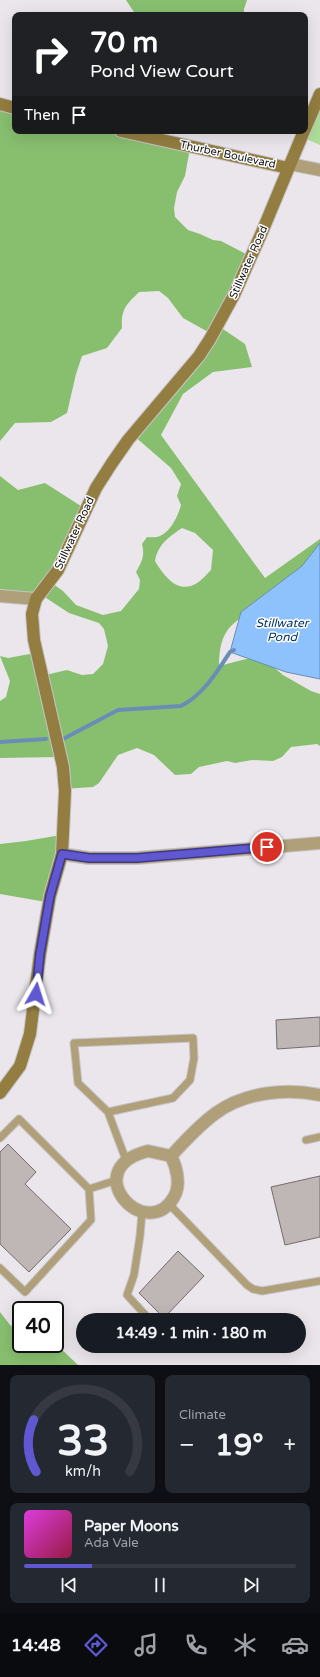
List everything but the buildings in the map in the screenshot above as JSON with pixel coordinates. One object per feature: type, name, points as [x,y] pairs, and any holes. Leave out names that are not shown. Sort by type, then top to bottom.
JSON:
[{"type":"street","name":"Stillwater Road","points":[[308,123],[320,94]]},
{"type":"street","points":[[0,104],[12,107]]},
{"type":"street","name":"Thurber Boulevard","points":[[135,134],[289,166]]},
{"type":"street","name":"Stillwater Road","points":[[0,1094],[20,1066],[30,1034],[40,954],[50,896],[62,854],[65,791],[63,767],[34,640],[32,614],[36,599],[58,570],[96,488],[112,463],[128,440],[199,356],[210,340],[236,291],[303,134]]},
{"type":"street","points":[[289,166],[320,170]]},
{"type":"street","points":[[0,596],[36,599]]},
{"type":"street","points":[[62,854],[89,858],[137,858],[320,843]]},
{"type":"street","points":[[171,1156],[217,1112],[234,1103],[251,1097],[274,1092],[297,1091],[320,1095]]},
{"type":"street","points":[[148,1151],[171,1156],[178,1176],[178,1190],[165,1208],[153,1213],[142,1212],[132,1208],[125,1202],[119,1192],[116,1180],[119,1169],[126,1160],[136,1154],[148,1151]]},
{"type":"lane","points":[[108,1112],[173,1098],[190,1080],[194,1058],[193,1038],[74,1043],[78,1083],[108,1112],[126,1160]]},
{"type":"lane","points":[[0,1138],[19,1119],[89,1189],[91,1220],[25,1292],[0,1268]]},
{"type":"lane","points":[[306,1140],[320,1137]]},
{"type":"lane","points":[[89,1189],[116,1180]]},
{"type":"lane","points":[[169,1204],[246,1286],[262,1291],[320,1281]]},
{"type":"lane","points":[[142,1212],[134,1275],[127,1295],[144,1313]]},
{"type":"green space","points":[[126,0],[247,0],[244,12],[134,12]]},
{"type":"green space","points":[[320,91],[320,145],[302,137],[303,134],[308,134],[308,122]]},
{"type":"green space","points":[[0,106],[12,108],[12,134],[130,134],[190,148],[185,176],[177,192],[174,208],[175,217],[188,230],[213,240],[221,241],[246,254],[217,325],[245,344],[252,367],[213,372],[183,394],[161,435],[265,578],[320,539],[320,573],[256,608],[234,624],[227,631],[221,644],[219,666],[246,659],[264,659],[283,675],[311,691],[320,694],[320,746],[317,744],[291,747],[282,757],[273,761],[252,760],[235,763],[227,761],[199,767],[191,774],[175,775],[154,755],[137,748],[118,755],[99,783],[93,787],[64,789],[59,757],[0,758],[0,701],[6,697],[10,681],[0,656],[8,658],[35,653],[41,676],[67,670],[82,675],[93,674],[103,664],[108,646],[104,629],[99,623],[69,613],[40,594],[0,597],[0,476],[18,490],[45,483],[84,508],[49,581],[63,591],[76,605],[103,615],[121,611],[139,589],[140,580],[136,572],[142,558],[142,544],[147,537],[158,537],[168,531],[178,514],[181,505],[177,496],[181,484],[171,468],[133,435],[210,333],[183,318],[168,298],[159,291],[139,292],[125,308],[122,316],[122,328],[107,348],[82,356],[76,374],[67,413],[51,422],[15,423],[0,441]],"holes":[[[182,528],[195,533],[213,550],[211,570],[203,579],[190,586],[184,587],[172,582],[167,578],[155,561],[161,545]]]},
{"type":"green space","points":[[61,835],[46,902],[0,894],[0,844]]},
{"type":"green space","points":[[0,1312],[12,1326],[12,1353],[64,1353],[64,1352],[78,1365],[0,1365]]},
{"type":"water","name":"Stillwater Pond","points":[[320,543],[320,679],[286,672],[230,652],[241,612],[302,566]]},
{"type":"waterway","points":[[63,739],[118,710],[181,706],[196,696],[203,689],[215,675],[230,652],[234,650]]},
{"type":"waterway","points":[[0,742],[46,739]]},
{"type":"route","points":[[36,994],[40,954],[50,896],[62,854],[89,858],[137,858],[267,847]]}]
